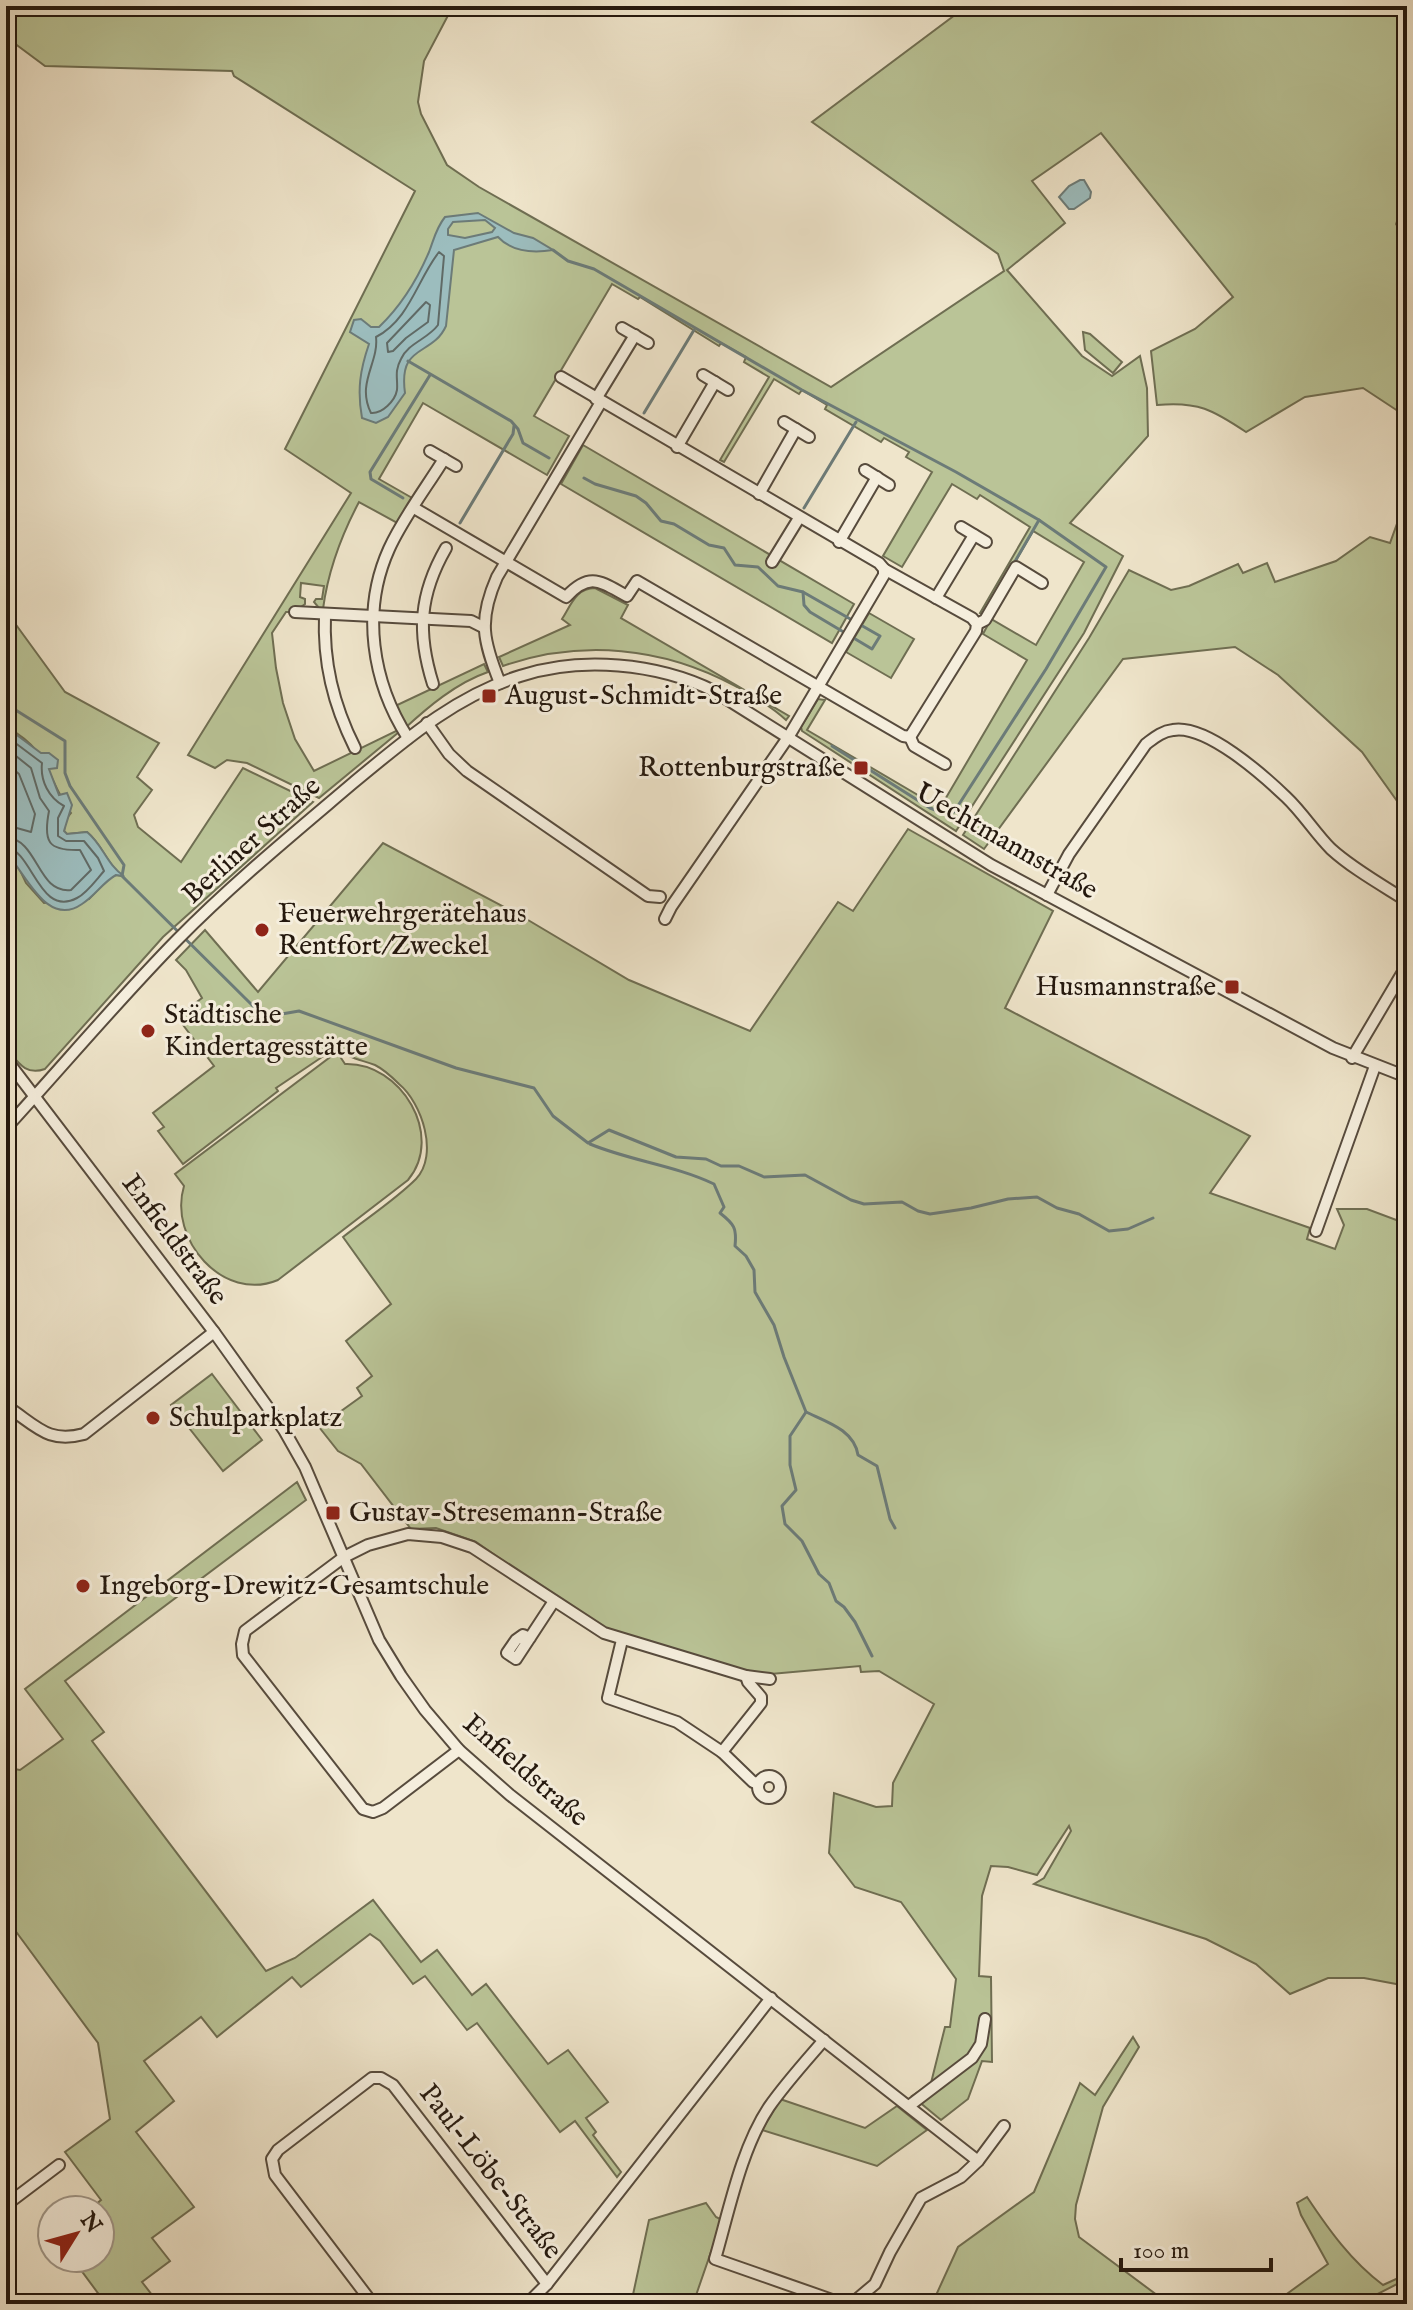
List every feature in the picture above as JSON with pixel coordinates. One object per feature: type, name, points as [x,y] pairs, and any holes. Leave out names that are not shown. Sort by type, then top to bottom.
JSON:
[{"type":"street","points":[[622,328],[648,343]]},
{"type":"street","points":[[500,683],[487,651],[483,627],[489,596],[635,335]]},
{"type":"street","points":[[703,375],[728,390]]},
{"type":"street","points":[[561,377],[879,563],[884,569],[977,624]]},
{"type":"street","points":[[677,447],[715,382]]},
{"type":"street","points":[[784,422],[809,437]]},
{"type":"street","points":[[759,494],[796,429]]},
{"type":"street","points":[[430,451],[456,466]]},
{"type":"street","points":[[408,738],[393,714],[375,655],[373,618],[377,584],[389,548],[444,459]]},
{"type":"street","points":[[865,470],[889,485]]},
{"type":"street","points":[[839,542],[877,477]]},
{"type":"street","points":[[414,508],[566,597],[580,584],[590,580],[601,582],[627,596],[637,581],[903,736],[910,737]]},
{"type":"street","points":[[772,562],[799,518]]},
{"type":"street","points":[[961,527],[986,542]]},
{"type":"street","points":[[936,598],[974,535]]},
{"type":"street","points":[[433,684],[424,651],[422,618],[428,583],[446,548]]},
{"type":"street","points":[[977,624],[985,620],[1016,567],[1042,583]]},
{"type":"street","points":[[665,919],[789,736],[884,575],[884,569]]},
{"type":"street","points":[[295,612],[471,621],[483,627]]},
{"type":"street","points":[[325,614],[324,638],[332,694],[355,748]]},
{"type":"street","points":[[910,737],[976,631],[977,624]]},
{"type":"street","name":"Berliner Straße","points":[[6,1128],[177,940],[287,838],[408,738],[427,723],[500,683],[556,666],[581,665]]},
{"type":"street","name":"Uechtmannstraße","points":[[581,665],[644,670],[695,682],[714,691],[789,736],[952,843],[1352,1058],[1407,1077]]},
{"type":"street","points":[[427,723],[449,754],[477,778],[648,896],[660,897]]},
{"type":"street","points":[[1047,895],[1069,854],[1146,744],[1171,730],[1189,729],[1204,735],[1261,776],[1288,799],[1331,849],[1407,901]]},
{"type":"street","points":[[910,737],[914,746],[945,764]]},
{"type":"street","points":[[1352,1058],[1407,965]]},
{"type":"street","name":"Enfieldstraße","points":[[6,1059],[260,1395],[299,1456],[379,1640],[425,1710],[459,1750],[510,1795],[978,2161]]},
{"type":"street","points":[[1316,1231],[1375,1066]]},
{"type":"street","points":[[6,1406],[48,1435],[66,1439],[84,1434],[214,1332]]},
{"type":"street","points":[[459,1750],[383,1808],[373,1812],[363,1809],[243,1655],[242,1639],[247,1628],[344,1557],[368,1545],[408,1534],[442,1537],[472,1547],[604,1633],[746,1676],[770,1679]]},
{"type":"street","points":[[530,1638],[554,1601]]},
{"type":"street","points":[[622,1640],[608,1698],[677,1722],[722,1752],[753,1782],[758,1783]]},
{"type":"street","points":[[722,1752],[761,1703],[761,1697],[746,1676]]},
{"type":"street","points":[[527,2304],[547,2284],[771,1998]]},
{"type":"street","points":[[909,2106],[972,2058],[981,2044],[985,2019]]},
{"type":"street","points":[[824,2040],[769,2108],[757,2129],[715,2259],[835,2301],[856,2300],[875,2284],[921,2198],[961,2177],[978,2161],[1004,2126]]},
{"type":"street","name":"Paul-Löbe-Straße","points":[[373,2304],[275,2175],[272,2166],[272,2159],[278,2150],[372,2078],[381,2078],[393,2085],[547,2284]]},
{"type":"street","points":[[6,2205],[59,2165]]},
{"type":"green space","points":[[6,6],[453,6],[424,61],[418,102],[447,165],[479,187],[831,387],[1004,271],[998,254],[812,122],[967,6],[1407,6],[1407,209],[1396,224],[1407,240],[1407,417],[1363,388],[1305,397],[1246,432],[1204,409],[1184,404],[1157,405],[1151,351],[1195,329],[1233,297],[1101,133],[1032,181],[1065,223],[1007,270],[1082,356],[1112,376],[1140,356],[1147,388],[1148,436],[1070,523],[1123,556],[1084,633],[956,831],[802,731],[801,727],[818,699],[825,700],[807,730],[940,808],[1027,660],[983,634],[991,619],[1036,645],[1084,562],[1033,531],[984,615],[980,613],[1030,527],[980,495],[977,499],[952,484],[902,567],[883,556],[932,472],[906,457],[909,452],[884,438],[881,442],[825,409],[827,405],[802,390],[799,394],[774,379],[724,462],[720,460],[769,377],[744,362],[746,357],[721,343],[719,346],[640,297],[638,299],[612,284],[534,416],[569,436],[547,475],[423,403],[379,479],[414,499],[399,524],[359,502],[336,554],[323,609],[314,602],[322,599],[324,586],[301,583],[300,597],[305,599],[305,604],[286,612],[272,633],[283,703],[295,739],[314,771],[399,732],[319,798],[247,763],[227,760],[215,768],[188,755],[351,493],[285,449],[415,191],[234,76],[232,71],[45,66],[6,37]]},
{"type":"green space","points":[[1083,332],[1090,334],[1122,362],[1113,373],[1085,350]]},
{"type":"green space","points":[[583,445],[854,604],[832,643],[561,484]]},
{"type":"green space","points":[[1407,496],[1407,815],[1362,752],[1278,675],[1235,647],[1123,659],[984,849],[963,835],[1129,570],[1171,590],[1189,586],[1238,564],[1243,573],[1267,563],[1275,582],[1336,561],[1370,537],[1390,543]]},
{"type":"green space","points":[[595,588],[628,605],[621,618],[789,716],[786,720],[755,697],[708,673],[651,655],[592,650],[562,652],[503,666],[499,657],[570,625],[562,619],[571,603],[583,591]]},
{"type":"green space","points":[[6,611],[65,692],[159,743],[137,777],[152,790],[134,815],[138,827],[181,862],[243,768],[313,802],[163,937],[45,1069],[38,1071],[22,1066],[6,1048],[6,853],[44,903],[89,899],[107,880],[116,875],[122,876],[87,832],[67,834],[64,831],[66,819],[71,813],[46,765],[31,745],[6,727]]},
{"type":"green space","points":[[869,613],[914,639],[891,678],[846,652]]},
{"type":"green space","points":[[484,664],[488,672],[454,689],[404,729],[393,707]]},
{"type":"green space","points":[[908,829],[1053,911],[1005,1008],[1250,1136],[1210,1193],[1310,1228],[1307,1239],[1335,1249],[1344,1225],[1337,1209],[1367,1209],[1407,1224],[1407,1986],[1364,1978],[1328,1978],[1290,1994],[1256,1964],[1206,1939],[1034,1884],[1044,1878],[1071,1831],[1069,1826],[1037,1875],[991,1866],[982,1896],[979,1976],[991,1977],[992,2062],[982,2061],[968,2099],[941,2120],[912,2096],[931,2083],[945,2027],[950,2027],[956,1979],[901,1902],[855,1887],[829,1853],[834,1793],[876,1807],[892,1806],[893,1783],[934,1704],[879,1671],[861,1672],[860,1666],[758,1675],[633,1640],[594,1624],[476,1542],[436,1528],[411,1529],[361,1464],[338,1451],[319,1427],[362,1396],[357,1388],[372,1376],[346,1341],[391,1304],[343,1237],[399,1194],[423,1169],[427,1143],[415,1103],[384,1071],[337,1047],[276,1088],[278,1091],[183,1164],[158,1131],[164,1127],[153,1113],[214,1066],[177,1017],[202,998],[186,970],[176,960],[205,930],[258,992],[383,843],[523,917],[629,980],[750,1031],[838,902],[853,911]]},
{"type":"green space","points":[[337,1052],[345,1064],[365,1067],[384,1075],[399,1088],[419,1123],[422,1143],[418,1162],[408,1180],[278,1280],[258,1285],[238,1282],[220,1274],[204,1262],[192,1245],[184,1226],[181,1206],[184,1186],[175,1174]]},
{"type":"green space","points":[[212,1374],[262,1440],[223,1471],[171,1405]]},
{"type":"green space","points":[[297,1482],[306,1500],[65,1681],[104,1732],[92,1741],[266,1971],[295,1958],[373,1900],[421,1962],[437,1950],[472,1995],[486,1984],[548,2064],[568,2050],[608,2102],[586,2118],[596,2132],[593,2135],[621,2172],[617,2177],[575,2121],[560,2132],[477,2023],[467,2030],[425,1976],[413,1984],[380,1941],[370,1934],[301,1987],[292,1977],[217,2037],[201,2017],[144,2061],[174,2101],[136,2132],[194,2207],[152,2238],[170,2261],[142,2282],[159,2304],[106,2304],[84,2274],[116,2274],[116,2194],[96,2194],[65,2152],[110,2119],[98,2043],[6,1918],[6,1770],[20,1770],[63,1739],[25,1689]]},
{"type":"green space","points":[[1133,2037],[1139,2047],[1103,2107],[1076,2205],[1075,2219],[1079,2237],[1169,2304],[932,2304],[958,2247],[1034,2192],[1080,2083],[1095,2095]]},
{"type":"green space","points":[[780,2099],[865,2128],[897,2106],[927,2130],[877,2166],[762,2130]]},
{"type":"green space","points":[[1307,2197],[1341,2244],[1371,2276],[1383,2285],[1407,2274],[1407,2279],[1358,2304],[1273,2304],[1328,2264],[1297,2203]]},
{"type":"green space","points":[[706,2203],[722,2220],[693,2304],[631,2304],[649,2220]]},
{"type":"water","points":[[1084,180],[1091,192],[1090,198],[1069,209],[1059,197]]},
{"type":"water","points":[[478,213],[553,250],[524,250],[510,246],[498,237],[454,250],[446,326],[433,343],[411,358],[404,377],[405,393],[388,417],[376,423],[362,418],[360,380],[369,344],[350,332],[354,320],[361,319],[371,327],[379,327],[387,319],[414,282],[445,217]],"holes":[[[485,220],[495,228],[492,232],[465,238],[448,235],[453,222]]]},
{"type":"water","points":[[6,727],[41,753],[49,753],[58,760],[57,768],[49,769],[59,795],[67,793],[72,805],[64,831],[67,834],[87,832],[124,876],[116,875],[87,901],[69,910],[47,904],[6,853]]},
{"type":"waterway","points":[[553,250],[568,261],[594,269],[802,390],[956,472],[1039,520],[1106,567],[1046,669],[954,812],[948,815],[930,808],[832,746]]},
{"type":"waterway","points":[[644,413],[694,330]]},
{"type":"waterway","points":[[408,361],[511,421],[523,443],[549,458]]},
{"type":"waterway","points":[[403,498],[371,479],[370,472],[430,375]]},
{"type":"waterway","points":[[804,508],[856,422]]},
{"type":"waterway","points":[[460,523],[513,434],[514,426]]},
{"type":"waterway","points":[[584,478],[636,496],[661,521],[674,524],[709,545],[724,548],[735,565],[758,567],[778,586],[803,592],[804,605],[810,612],[872,649],[880,636],[859,624]]},
{"type":"waterway","points":[[1013,565],[1039,520]]},
{"type":"waterway","points":[[803,592],[852,620]]},
{"type":"waterway","points":[[6,704],[65,741],[65,773],[70,786],[124,865],[122,876],[253,1006],[276,1015],[299,1011],[456,1068],[534,1088],[553,1116],[588,1143],[609,1130],[676,1157],[706,1159],[721,1166],[739,1166],[764,1177],[805,1175],[851,1200],[864,1204],[902,1202],[930,1214],[1008,1199],[1037,1197],[1057,1208],[1079,1214],[1109,1231],[1128,1229],[1153,1218]]},
{"type":"waterway","points":[[590,1144],[714,1184],[724,1207],[720,1213],[734,1227],[735,1246],[746,1256],[754,1270],[755,1292],[774,1325],[806,1412],[790,1436],[790,1465],[796,1490],[782,1506],[785,1524],[802,1541],[819,1574],[829,1583],[836,1601],[855,1622],[872,1656]]},
{"type":"waterway","points":[[806,1412],[845,1433],[858,1455],[877,1466],[895,1528]]},
{"type":"place","name":"August-Schmidt-Straße","points":[[489,696]]},
{"type":"place","name":"Rottenburgstraße","points":[[861,768]]},
{"type":"place","name":"Feuerwehrgerätehaus Rentfort/Zweckel","points":[[262,930]]},
{"type":"place","name":"Husmannstraße","points":[[1232,987]]},
{"type":"place","name":"Städtische Kindertagesstätte","points":[[148,1031]]},
{"type":"place","name":"Schulparkplatz","points":[[153,1418]]},
{"type":"place","name":"Gustav-Stresemann-Straße","points":[[333,1513]]},
{"type":"place","name":"Ingeborg-Drewitz-Gesamtschule","points":[[83,1586]]}]
